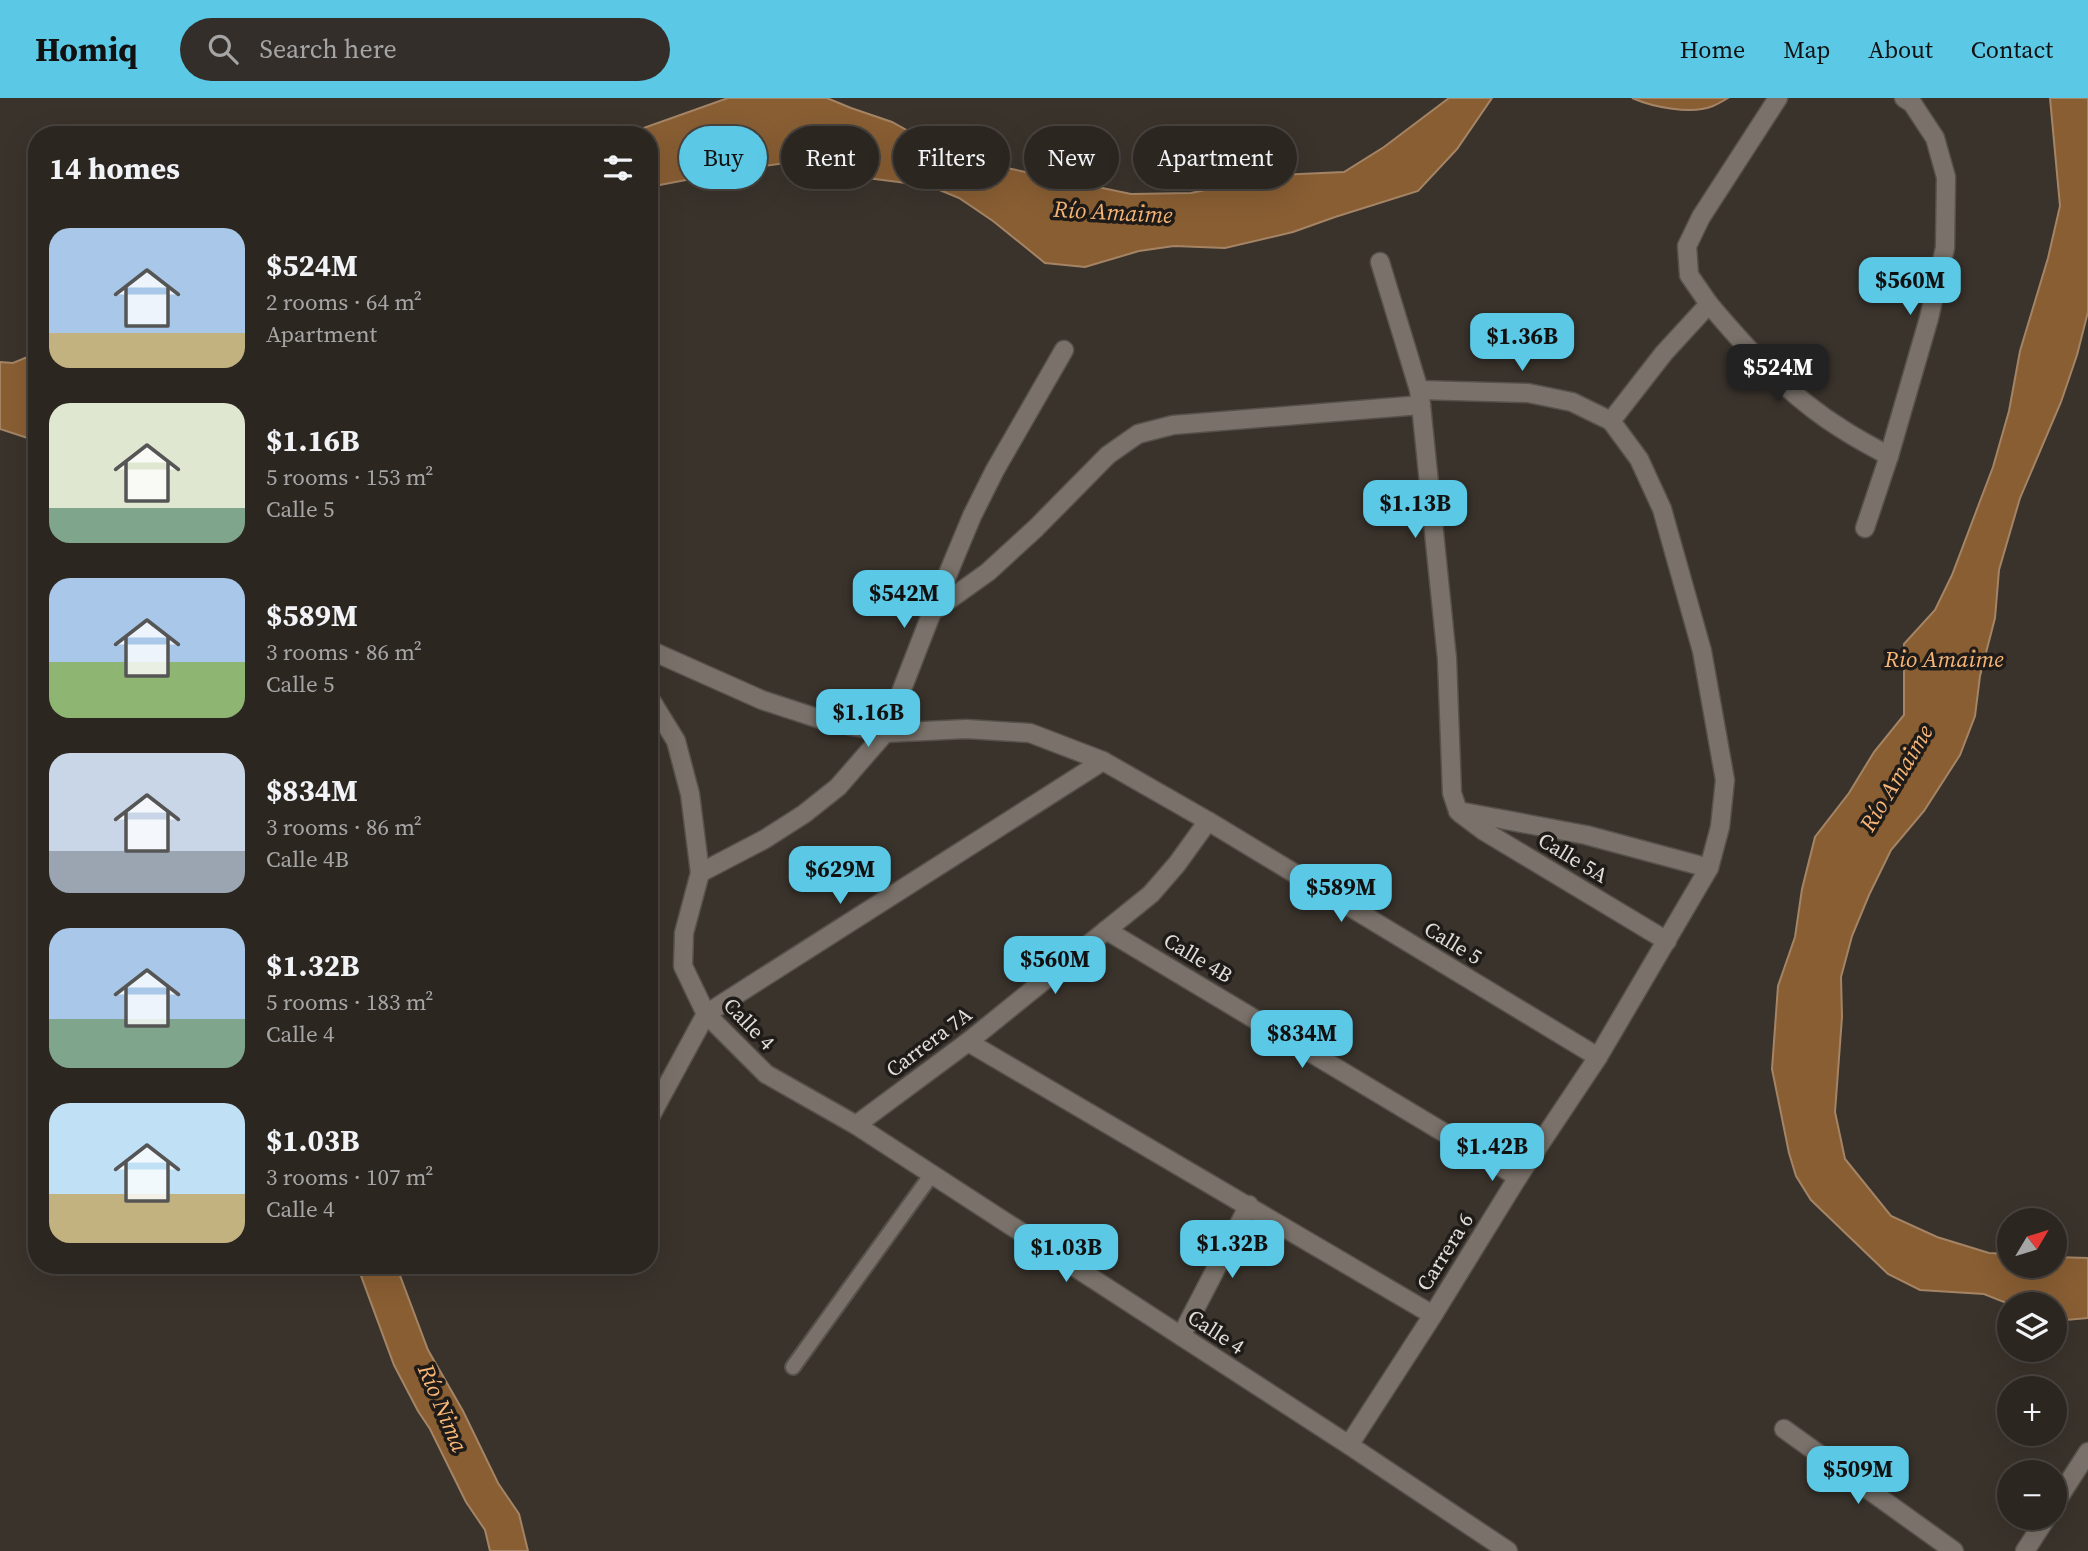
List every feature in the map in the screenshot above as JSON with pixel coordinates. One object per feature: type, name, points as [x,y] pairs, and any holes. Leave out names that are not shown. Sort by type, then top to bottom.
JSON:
[{"type":"street","points":[[1778,98],[1701,216],[1687,246],[1689,275],[1709,304],[1750,353],[1840,429],[1888,456]]},
{"type":"street","points":[[1865,528],[1929,318],[1945,248],[1946,177],[1935,138],[1912,103],[1904,98]]},
{"type":"street","points":[[1380,262],[1420,398],[1447,659],[1452,793],[1458,811],[1586,835],[1709,868]]},
{"type":"street","points":[[932,612],[989,572],[1108,455],[1138,434],[1173,425],[1420,398],[1528,393],[1572,402],[1611,421],[1664,353],[1709,304]]},
{"type":"street","points":[[658,712],[676,741],[690,794],[700,873],[765,839],[838,788],[885,733],[972,516],[1064,350]]},
{"type":"street","name":"Carrera 6","points":[[1349,1445],[1518,1177],[1598,1057],[1709,868],[1720,827],[1725,780],[1702,651],[1662,509],[1639,459],[1611,421]]},
{"type":"street","name":"Calle 5","points":[[658,654],[762,700],[823,720],[885,733],[966,729],[1030,733],[1103,761],[1208,821],[1598,1057]]},
{"type":"street","points":[[658,1102],[706,1014],[1103,761]]},
{"type":"street","name":"Calle 5A","points":[[1458,811],[1484,831],[1667,941]]},
{"type":"street","name":"Carrera 7A","points":[[856,1125],[968,1042],[1151,894],[1208,821]]},
{"type":"street","name":"Calle 4","points":[[700,873],[684,933],[682,966],[706,1014],[766,1074],[856,1125],[1508,1551]]},
{"type":"street","name":"Calle 4B","points":[[1106,930],[1518,1177]]},
{"type":"street","points":[[968,1042],[1433,1315]]},
{"type":"street","points":[[1181,1336],[1249,1205]]},
{"type":"street","points":[[1784,1430],[1954,1551]]},
{"type":"street","points":[[2067,1485],[2088,1452]]},
{"type":"street","points":[[2025,1551],[2039,1530]]},
{"type":"lane","points":[[793,1367],[932,1174]]},
{"type":"water","points":[[728,98],[827,98],[899,126],[893,126],[893,181],[879,180],[879,126],[781,126],[781,164],[767,166],[767,126],[679,126],[679,181],[658,185],[658,126],[649,126]]},
{"type":"water","name":"Río Amaime","points":[[1449,98],[1492,98],[1457,149],[1418,191],[1293,232],[1225,248],[1174,246],[1139,251],[1085,267],[1045,263],[993,221],[959,198],[937,189],[1010,189],[1010,169],[1024,172],[1024,189],[1107,189],[1131,194],[1191,193],[1210,189],[1297,189],[1297,174],[1344,172],[1384,147]]},
{"type":"water","points":[[1632,98],[1728,98],[1704,109],[1683,110],[1661,107]]},
{"type":"water","name":"Rio Amaime","points":[[2050,98],[2088,98],[2088,312],[2061,402],[2020,498],[1999,570],[1995,618],[1980,676],[1975,716],[1960,755],[1924,811],[1891,850],[1852,936],[1841,977],[1842,1017],[1835,1112],[1845,1159],[1891,1216],[1937,1237],[1997,1253],[1997,1278],[2067,1278],[2067,1257],[2088,1258],[2088,1318],[2067,1320],[2067,1292],[1997,1292],[1997,1299],[1984,1294],[1920,1290],[1888,1274],[1811,1200],[1796,1176],[1772,1069],[1778,986],[1795,937],[1802,889],[1815,837],[1849,793],[1874,752],[1904,715],[1904,644],[1935,610],[1952,575],[1993,467],[2009,411],[2020,351],[2048,258],[2060,206]]},
{"type":"water","points":[[28,357],[28,438],[0,429],[0,362],[13,363]]},
{"type":"water","name":"Río Nima","points":[[360,1274],[399,1274],[428,1350],[463,1411],[498,1483],[519,1514],[528,1551],[490,1551],[485,1530],[466,1502],[394,1365]]}]
